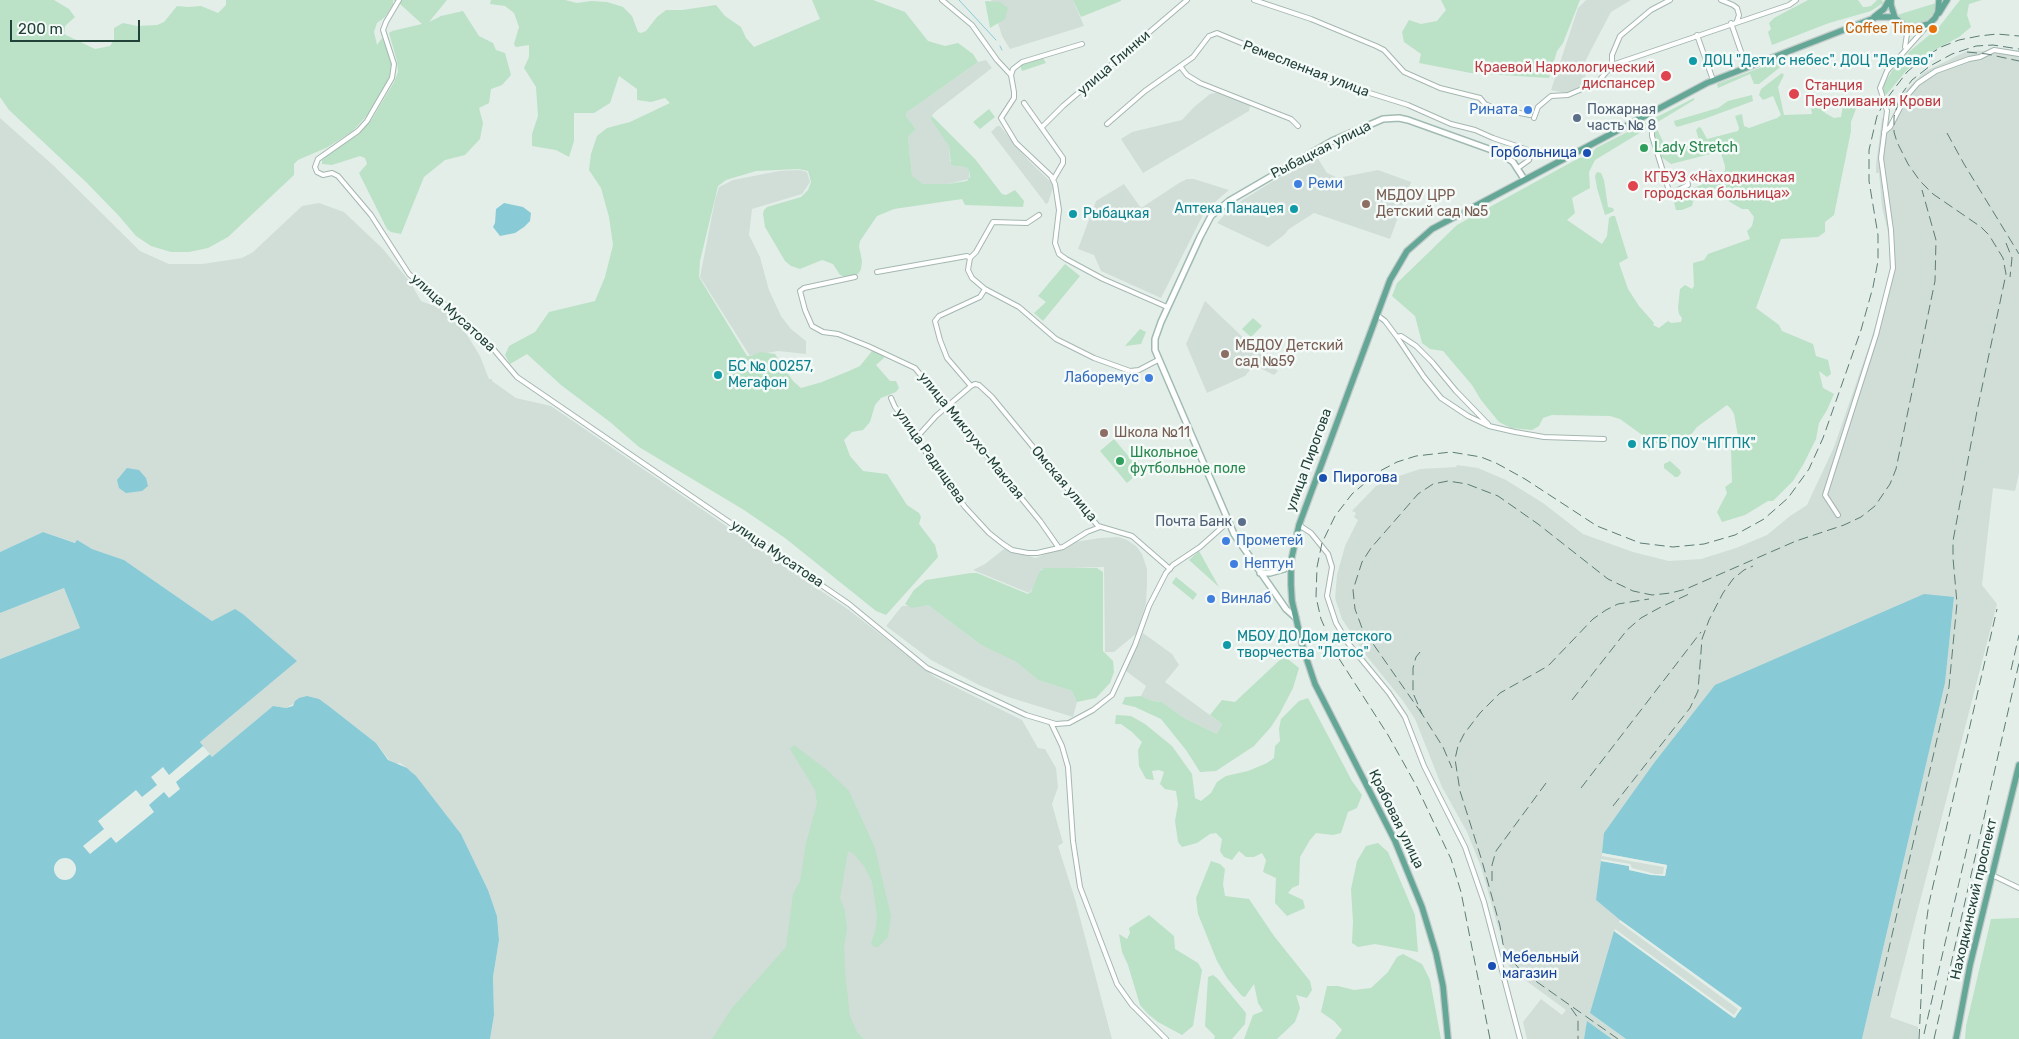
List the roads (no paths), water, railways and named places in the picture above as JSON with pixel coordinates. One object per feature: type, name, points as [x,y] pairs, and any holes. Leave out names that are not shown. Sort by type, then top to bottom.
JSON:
[{"type":"main road","points":[[1865,21],[1880,13],[1890,0]]},
{"type":"main road","points":[[1890,0],[1893,12],[1900,23]]},
{"type":"main road","points":[[1935,18],[1938,12],[1938,0]]},
{"type":"main road","points":[[1865,21],[1887,16],[1913,28],[1929,24],[1947,0]]},
{"type":"main road","name":"улица Пирогова","points":[[1296,618],[1291,585],[1291,561],[1299,525],[1396,268],[1416,241],[1437,226],[1713,80],[1865,21]]},
{"type":"main road","name":"Рыбацкая улица","points":[[1296,618],[1286,609],[1260,573],[1228,522],[1155,350],[1155,339],[1167,307],[1207,223],[1219,209],[1291,164],[1363,126],[1383,119],[1399,118],[1408,120],[1500,153],[1509,158],[1518,168],[1524,179]]},
{"type":"main road","points":[[1260,573],[1270,573],[1284,569],[1291,561]]},
{"type":"main road","name":"Крабовая улица","points":[[1296,618],[1308,666],[1315,684],[1398,850],[1422,907],[1436,953],[1443,986],[1448,1039]]},
{"type":"main road","name":"Находкинский проспект","points":[[1956,1039],[1970,965],[2019,765]]},
{"type":"street","name":"улица Мусатова","points":[[399,0],[383,30],[394,64],[392,78],[367,121],[358,131],[318,159],[315,167],[317,172],[323,175],[332,173],[338,176],[371,215],[409,274],[484,338],[517,376],[849,604],[927,668],[1011,708],[1051,723],[1069,723],[1093,710],[1112,695],[1136,645],[1149,606],[1163,579],[1176,563],[1200,547],[1228,522]]},
{"type":"street","points":[[942,0],[972,25],[997,60],[1011,75]]},
{"type":"street","name":"улица Глинки","points":[[1042,126],[1187,0]]},
{"type":"street","points":[[1254,0],[1311,19],[1376,46],[1384,50],[1404,72],[1440,88],[1480,98],[1491,106],[1530,115]]},
{"type":"street","points":[[1612,65],[1612,55],[1620,36],[1651,10],[1670,0]]},
{"type":"street","points":[[1722,0],[1733,4],[1737,8],[1739,15],[1737,21]]},
{"type":"street","points":[[1534,118],[1538,107],[1552,96],[1568,95],[1582,90],[1591,83],[1598,82],[1612,65],[1731,23],[1789,5],[1796,0]]},
{"type":"street","points":[[1731,23],[1746,66]]},
{"type":"street","points":[[1900,23],[1905,29],[1907,39],[1902,53]]},
{"type":"street","points":[[1838,515],[1825,495],[1876,335],[1893,268],[1891,230],[1881,158],[1887,111],[1880,88],[1883,77],[1929,24]]},
{"type":"street","name":"Ремесленная улица","points":[[1107,124],[1145,91],[1193,57],[1209,36],[1217,33],[1341,84],[1408,105],[1451,124],[1475,130],[1531,151],[1529,160],[1518,168]]},
{"type":"street","points":[[1697,35],[1713,80]]},
{"type":"street","points":[[1082,44],[1022,62],[1013,69],[1011,75],[1014,98],[1002,118],[1016,143],[1053,180],[1057,190],[1059,210],[1055,243],[1059,254],[1089,272],[1167,307]]},
{"type":"street","points":[[1884,132],[1890,127],[1905,98],[1918,83],[1936,71],[1968,59],[1980,57],[1994,50],[2019,54]]},
{"type":"street","points":[[1180,66],[1187,75],[1200,83],[1291,119],[1298,126]]},
{"type":"street","points":[[1024,103],[1063,158],[1063,164],[1053,180]]},
{"type":"street","points":[[1652,128],[1652,136],[1670,194],[1688,185],[1687,179],[1710,173]]},
{"type":"street","points":[[1039,215],[1027,223],[993,222],[976,252],[970,258],[968,270],[970,275],[985,289],[1019,307],[1056,340],[1094,358],[1130,371],[1139,370],[1158,360]]},
{"type":"street","points":[[877,272],[966,256],[970,258]]},
{"type":"street","name":"улица Миклухо-Маклая","points":[[855,277],[804,288],[800,291],[812,326],[824,332],[838,334],[915,368],[1040,521],[1059,548]]},
{"type":"street","points":[[918,436],[946,407],[971,386],[947,358],[935,321],[939,316],[980,298],[985,289]]},
{"type":"street","points":[[1377,315],[1385,321],[1441,398],[1468,416],[1489,426],[1514,432],[1544,437],[1604,439]]},
{"type":"street","points":[[1397,337],[1401,336],[1426,357],[1489,426]]},
{"type":"street","name":"Омская улица","points":[[971,386],[979,385],[992,397],[1096,524],[1100,527],[1122,532],[1136,539],[1170,569]]},
{"type":"street","name":"улица Радищева","points":[[891,398],[895,407],[918,436],[919,442],[939,472],[965,507],[989,532],[1012,550],[1028,553],[1059,548],[1100,527]]},
{"type":"street","points":[[1299,525],[1311,533],[1328,554],[1332,567],[1327,596],[1334,618],[1348,643],[1389,693],[1405,717],[1424,766],[1465,847],[1484,902],[1520,1039]]},
{"type":"street","points":[[1051,723],[1062,746],[1068,767],[1073,840],[1080,887],[1117,984],[1132,1005],[1166,1039]]},
{"type":"street","points":[[2012,792],[2019,793]]},
{"type":"street","points":[[1992,875],[2019,888]]},
{"type":"water","points":[[504,203],[523,207],[531,213],[530,221],[524,227],[515,233],[500,236],[493,227],[496,209]]},
{"type":"water","points":[[127,468],[139,470],[146,478],[148,486],[142,491],[126,493],[119,488],[117,480]]},
{"type":"water","points":[[43,532],[75,543],[77,540],[92,549],[124,560],[212,621],[235,609],[297,661],[200,742],[212,757],[273,706],[286,708],[293,706],[299,698],[307,696],[319,699],[330,707],[376,743],[388,760],[407,768],[416,776],[461,834],[488,890],[497,916],[499,940],[493,977],[494,1015],[490,1039],[0,1039],[0,659],[80,628],[64,588],[0,613],[0,552]]},
{"type":"water","points":[[1924,594],[1954,597],[1945,683],[1862,1039],[1626,1039],[1590,1013],[1614,931],[1735,1018],[1741,1008],[1620,920],[1596,900],[1601,861],[1629,866],[1629,870],[1665,876],[1667,865],[1602,853],[1604,833],[1654,763],[1715,685]]},
{"type":"water","points":[[1587,1021],[1612,1039],[1584,1039]]},
{"type":"waterway","points":[[959,0],[996,40]]},
{"type":"waterway","points":[[1000,46],[1002,50]]},
{"type":"railway","points":[[1490,1039],[1461,892],[1451,859],[1417,787],[1388,735],[1338,657],[1321,619],[1316,597],[1317,567],[1322,543],[1335,516],[1352,494],[1378,472],[1397,462],[1416,456],[1451,452],[1481,457],[1496,463],[1525,479],[1597,526],[1640,543],[1673,547],[1704,544],[1735,535],[1764,519],[1788,498],[1809,469],[1823,438],[1861,330],[1878,261],[1878,235],[1869,181],[1869,150],[1877,116],[1885,101],[1907,72],[1922,59],[1941,47],[1959,40],[1979,36],[1997,34],[2019,36]]},
{"type":"railway","points":[[1878,996],[1949,687],[1957,603],[1953,541],[1977,411],[2006,274],[2003,258],[1989,235],[1981,227],[1933,194],[1920,181],[1908,164],[1897,142],[1894,132],[1894,117],[1900,96],[1912,80],[1930,66],[1952,54],[1976,46],[1993,45],[2019,49]]},
{"type":"railway","points":[[1967,52],[2019,61]]},
{"type":"railway","points":[[1947,133],[2019,254]]},
{"type":"railway","points":[[1422,714],[1362,628],[1355,609],[1353,590],[1362,562],[1371,548],[1418,494],[1433,484],[1448,481],[1467,484],[1498,496],[1538,524],[1608,579],[1633,591],[1652,595],[1686,589],[1796,541],[1844,525],[1861,517],[1875,506],[1890,484],[1896,469],[1935,281],[1936,240],[1922,190]]},
{"type":"railway","points":[[2006,243],[2012,258],[2010,277]]},
{"type":"railway","points":[[1613,806],[1690,708],[1698,691],[1702,639],[1709,620],[1723,593],[1733,579],[1744,570],[1753,566]]},
{"type":"railway","points":[[1572,700],[1627,630],[1641,618],[1689,594]]},
{"type":"railway","points":[[1618,1039],[1520,970],[1509,956],[1503,944],[1500,926],[1482,861],[1460,791],[1455,759],[1458,746],[1464,734],[1480,713],[1500,693],[1548,666],[1593,619],[1606,610],[1618,604],[1649,599]]},
{"type":"railway","points":[[1919,1039],[1924,939],[1929,903],[1997,609]]},
{"type":"railway","points":[[1581,788],[1701,632]]},
{"type":"railway","points":[[2011,670],[2019,635]]},
{"type":"railway","points":[[1420,652],[1416,657],[1413,668],[1413,693],[1422,714],[1443,747],[1452,768]]},
{"type":"railway","points":[[1934,1039],[2019,663]]},
{"type":"railway","points":[[1492,881],[1492,865],[1496,851],[1549,779]]},
{"type":"railway","points":[[1924,1034],[1971,831]]},
{"type":"railway","points":[[1571,1008],[1578,1018],[1578,1039]]},
{"type":"place","name":"Coffee Time","points":[[1933,29]]},
{"type":"place","name":"ДОЦ \"Дети с небес\", ДОЦ \"Дерево\"","points":[[1693,61]]},
{"type":"place","name":"Краевой Наркологический диспансер","points":[[1666,76]]},
{"type":"place","name":"Станция Переливания Крови","points":[[1794,94]]},
{"type":"place","name":"Рината","points":[[1528,110]]},
{"type":"place","name":"Пожарная часть № 8","points":[[1577,118]]},
{"type":"place","name":"Lady Stretch","points":[[1644,148]]},
{"type":"place","name":"Горбольница","points":[[1587,153]]},
{"type":"place","name":"Реми","points":[[1298,184]]},
{"type":"place","name":"КГБУЗ «Находкинская городская больница»","points":[[1633,186]]},
{"type":"place","name":"МБДОУ ЦРР Детский сад №5","points":[[1366,204]]},
{"type":"place","name":"Аптека Панацея","points":[[1294,209]]},
{"type":"place","name":"Рыбацкая","points":[[1073,214]]},
{"type":"place","name":"МБДОУ Детский сад №59","points":[[1225,354]]},
{"type":"place","name":"БС № 00257, Мегафон","points":[[718,375]]},
{"type":"place","name":"Лаборемус","points":[[1149,378]]},
{"type":"place","name":"Школа №11","points":[[1104,433]]},
{"type":"place","name":"КГБ ПОУ \"НГГПК\"","points":[[1632,444]]},
{"type":"place","name":"Школьное футбольное поле","points":[[1120,461]]},
{"type":"place","name":"Пирогова","points":[[1323,478]]},
{"type":"place","name":"Почта Банк","points":[[1242,522]]},
{"type":"place","name":"Прометей","points":[[1226,541]]},
{"type":"place","name":"Нептун","points":[[1234,564]]},
{"type":"place","name":"Винлаб","points":[[1211,599]]},
{"type":"place","name":"МБОУ ДО Дом детского творчества \"Лотос\"","points":[[1227,645]]},
{"type":"place","name":"Мебельный магазин","points":[[1492,966]]}]
